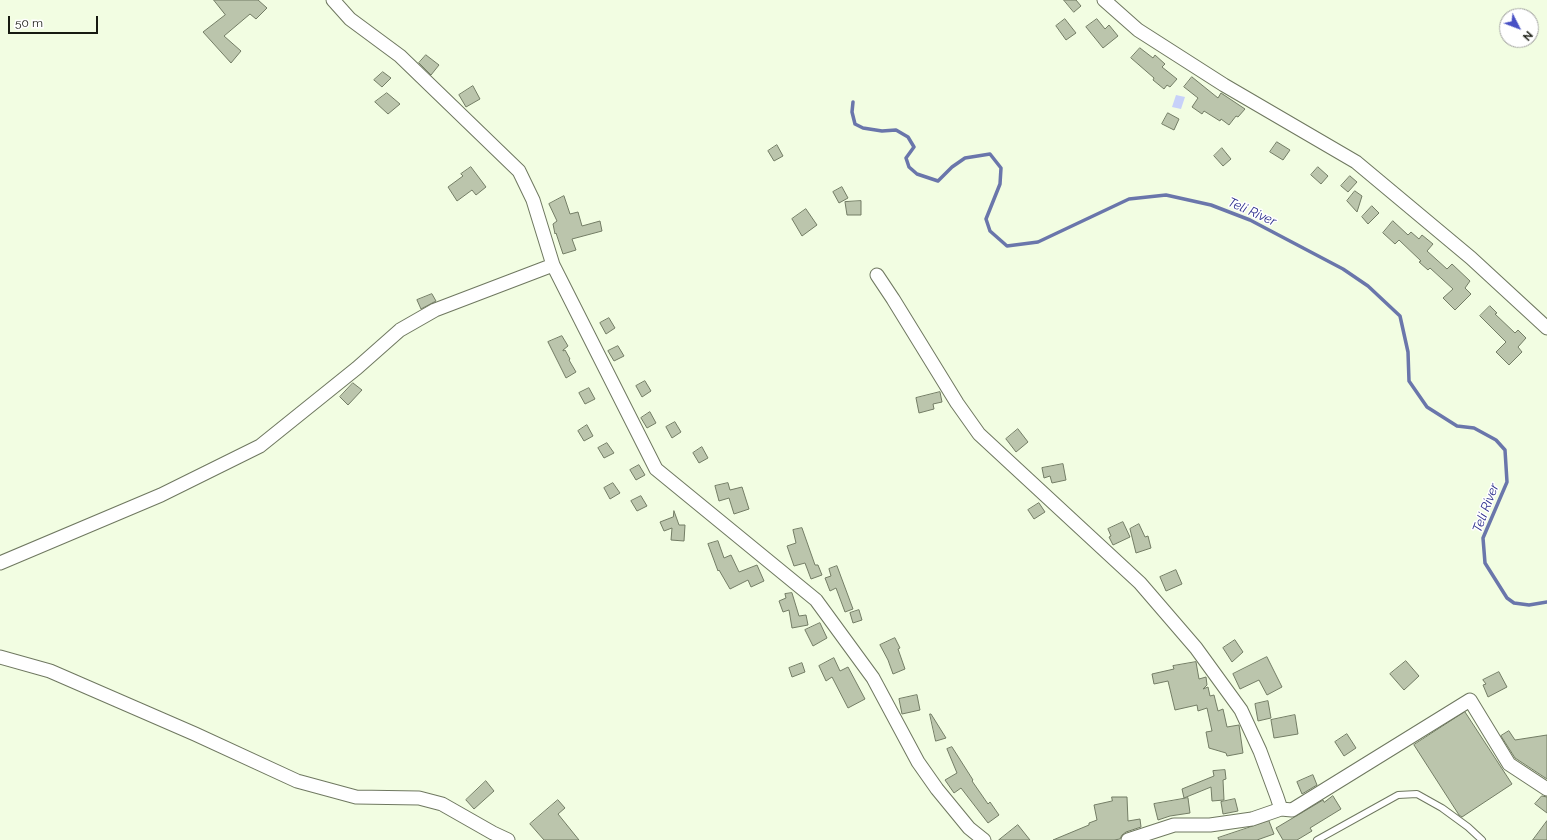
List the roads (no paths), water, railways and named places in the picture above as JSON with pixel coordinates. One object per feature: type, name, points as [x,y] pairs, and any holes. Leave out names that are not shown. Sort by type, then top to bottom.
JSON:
[{"type":"street","points":[[333,0],[350,19],[400,56],[519,171],[533,200],[553,266],[656,469],[816,600],[873,678],[918,762],[937,789],[969,828],[984,840]]},
{"type":"street","points":[[1104,0],[1138,30],[1224,85],[1356,162],[1471,258],[1547,328]]},
{"type":"street","points":[[0,563],[161,494],[260,446],[357,368],[400,330],[435,310],[553,266]]},
{"type":"street","points":[[877,275],[957,403],[979,434],[1140,583],[1196,648],[1241,710],[1260,751],[1281,810]]},
{"type":"street","points":[[0,658],[50,671],[196,734],[297,781],[356,797],[419,798],[442,804],[508,840]]},
{"type":"street","points":[[1128,840],[1174,825],[1210,825],[1252,819],[1281,810],[1292,810],[1470,700],[1509,764],[1547,789]]},
{"type":"lane","points":[[1317,840],[1398,795],[1417,794],[1442,808],[1468,827],[1482,840]]},
{"type":"waterway","name":"Teli River","points":[[853,102],[852,112],[855,124],[863,128],[882,131],[896,130],[908,137],[914,147],[906,158],[909,167],[917,174],[938,181],[952,167],[965,158],[990,154],[1001,168],[1000,184],[986,219],[990,231],[1007,246],[1038,242],[1129,199],[1166,195],[1211,205],[1250,220],[1343,269],[1368,286],[1400,316],[1408,352],[1409,381],[1427,407],[1457,426],[1474,428],[1496,440],[1505,450],[1507,482],[1483,538],[1485,563],[1507,598],[1514,603],[1529,605],[1547,602]]}]
